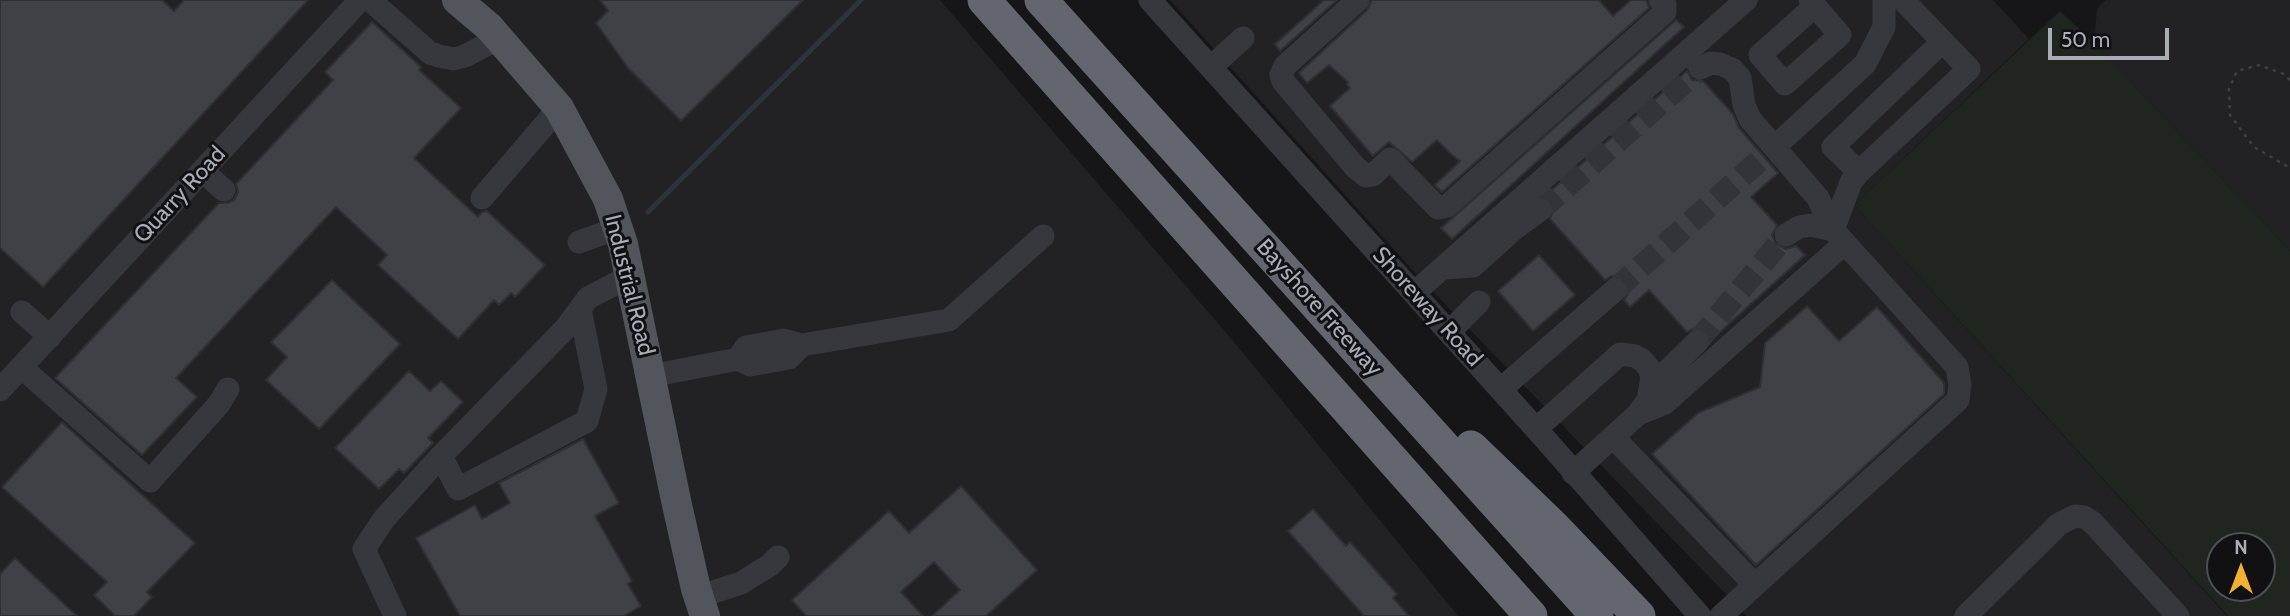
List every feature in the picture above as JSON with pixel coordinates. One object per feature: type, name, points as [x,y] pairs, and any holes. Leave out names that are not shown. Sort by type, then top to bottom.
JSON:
[{"type":"highway","name":"Bayshore Freeway","points":[[984,0],[1531,616]]},
{"type":"highway","name":"Bayshore Freeway","points":[[1041,0],[1597,616]]},
{"type":"highway","points":[[1284,269],[1515,489],[1639,616]]},
{"type":"main road","name":"Industrial Road","points":[[457,0],[499,38],[559,108],[608,199],[630,276],[699,610]]},
{"type":"street","name":"Quarry Road","points":[[1,386],[50,337],[360,0]]},
{"type":"street","points":[[370,0],[430,53],[454,59],[499,38]]},
{"type":"street","name":"Shoreway Road","points":[[1150,0],[1501,389],[1700,616]]},
{"type":"street","points":[[1358,0],[1285,66],[1281,75],[1283,81],[1355,167],[1366,176],[1373,175],[1390,159],[1438,208],[1447,206],[1665,12],[1665,5],[1660,0]]},
{"type":"street","points":[[1780,142],[1865,64],[1884,27],[1884,0]]},
{"type":"street","points":[[1638,414],[1665,403],[1839,236],[1851,182],[1969,69],[1903,0]]},
{"type":"street","points":[[1721,616],[1958,400],[1960,385],[1957,367],[1839,236],[1818,198],[1750,119],[1744,105],[1740,78],[1732,69],[1720,64],[1711,63],[1698,71],[1730,5]]},
{"type":"street","points":[[1414,293],[1730,5]]},
{"type":"street","points":[[1212,66],[1243,38]]},
{"type":"street","points":[[1859,172],[1833,148],[1942,42]]},
{"type":"street","points":[[482,198],[559,108]]},
{"type":"street","points":[[1329,197],[1355,167]]},
{"type":"street","points":[[202,171],[224,190]]},
{"type":"street","points":[[1443,268],[1473,266],[1540,210]]},
{"type":"street","points":[[1786,235],[1811,225],[1839,236]]},
{"type":"street","points":[[579,242],[618,228]]},
{"type":"street","points":[[650,376],[738,359],[746,347],[784,340],[802,345],[949,320],[1043,236]]},
{"type":"street","points":[[395,616],[364,549],[384,519],[441,456],[565,329],[588,298],[630,276]]},
{"type":"street","points":[[1501,389],[1615,290]]},
{"type":"street","points":[[1449,332],[1479,302]]},
{"type":"street","points":[[441,456],[458,489],[587,421],[596,389],[580,309]]},
{"type":"street","points":[[22,312],[50,337]]},
{"type":"street","points":[[1651,387],[1697,342]]},
{"type":"street","points":[[1536,429],[1620,354],[1635,356],[1649,368],[1653,377],[1648,400],[1638,414],[1573,473]]},
{"type":"street","points":[[21,367],[150,481],[219,404],[228,389]]},
{"type":"street","points":[[1613,437],[1755,585]]},
{"type":"street","points":[[1966,616],[2059,524],[2075,516],[2092,522],[2178,616]]},
{"type":"street","points":[[699,610],[770,565],[778,557]]},
{"type":"path","points":[[2290,80],[2284,74],[2259,65],[2237,71],[2229,89],[2230,115],[2246,136],[2255,147],[2290,169]]},
{"type":"shaded area","points":[[0,0],[940,0],[1240,349],[1458,616],[0,616]]},
{"type":"shaded area","points":[[1170,0],[1993,0],[2029,39],[1854,205],[2206,593],[2206,602],[2214,602],[2227,616],[1747,616],[1417,275]]},
{"type":"shaded area","points":[[2106,0],[2290,0],[2290,251],[2094,43],[2097,9]]},
{"type":"shaded area","points":[[2060,11],[2094,43],[2290,251],[2290,616],[2228,616],[2215,602],[2276,602],[2276,532],[2206,532],[2206,592],[1854,205]]},
{"type":"building","points":[[0,0],[162,0],[174,11],[184,0],[308,0],[43,287],[0,248]]},
{"type":"building","points":[[600,0],[803,0],[681,121],[628,68],[596,23],[608,11]]},
{"type":"building","points":[[1324,0],[1337,0],[1280,51],[1275,44]]},
{"type":"building","points":[[1372,0],[1599,0],[1613,16],[1631,0],[1646,0],[1649,8],[1442,192],[1435,185],[1460,161],[1437,140],[1412,162],[1389,142],[1373,156],[1330,106],[1350,88],[1348,82],[1329,65],[1307,83],[1299,73],[1367,10]]},
{"type":"building","points":[[1676,20],[1684,27],[1452,239],[1441,228]]},
{"type":"building","points":[[372,22],[461,108],[414,158],[478,217],[487,211],[545,265],[515,297],[511,293],[499,305],[494,300],[458,339],[378,265],[387,255],[336,207],[176,378],[197,397],[142,455],[55,378],[219,203],[234,200],[238,192],[236,184],[333,80],[325,72]]},
{"type":"building","points":[[1687,71],[1692,80],[1703,81],[1733,114],[1739,128],[1778,173],[1751,197],[1777,225],[1772,235],[1775,243],[1786,249],[1796,246],[1805,255],[1711,340],[1701,329],[1694,328],[1687,332],[1649,290],[1630,307],[1624,300],[1628,294],[1626,281],[1612,276],[1605,280],[1550,219],[1554,208],[1551,201],[1544,197]]},
{"type":"building","points":[[1539,255],[1575,295],[1533,331],[1498,291]]},
{"type":"building","points":[[332,280],[400,344],[319,429],[266,380],[287,357],[271,342]]},
{"type":"building","points":[[1807,306],[1839,341],[1877,307],[1944,383],[1944,394],[1756,565],[1652,454],[1698,413],[1760,387],[1765,343]]},
{"type":"building","points":[[409,371],[430,391],[441,381],[463,402],[428,438],[433,443],[404,473],[399,469],[379,489],[335,448]]},
{"type":"building","points":[[62,422],[195,543],[147,592],[152,597],[134,616],[115,616],[94,595],[107,582],[2,487]]},
{"type":"building","points":[[583,439],[619,503],[595,516],[632,581],[628,584],[641,606],[624,616],[460,616],[416,538],[475,505],[482,519],[510,503],[499,483]]},
{"type":"building","points":[[961,486],[1037,570],[986,616],[932,616],[960,590],[934,562],[901,592],[923,616],[806,616],[792,600],[889,511],[909,533]]},
{"type":"building","points":[[1313,509],[1346,546],[1350,542],[1397,594],[1393,598],[1409,616],[1364,616],[1288,531]]},
{"type":"building","points":[[15,558],[77,616],[0,616],[0,574]]},
{"type":"waterway","points":[[648,212],[861,0]]},
{"type":"tunnel","points":[[1540,210],[1695,73]]},
{"type":"tunnel","points":[[1615,290],[1780,142]]},
{"type":"tunnel","points":[[1697,342],[1786,235]]}]
